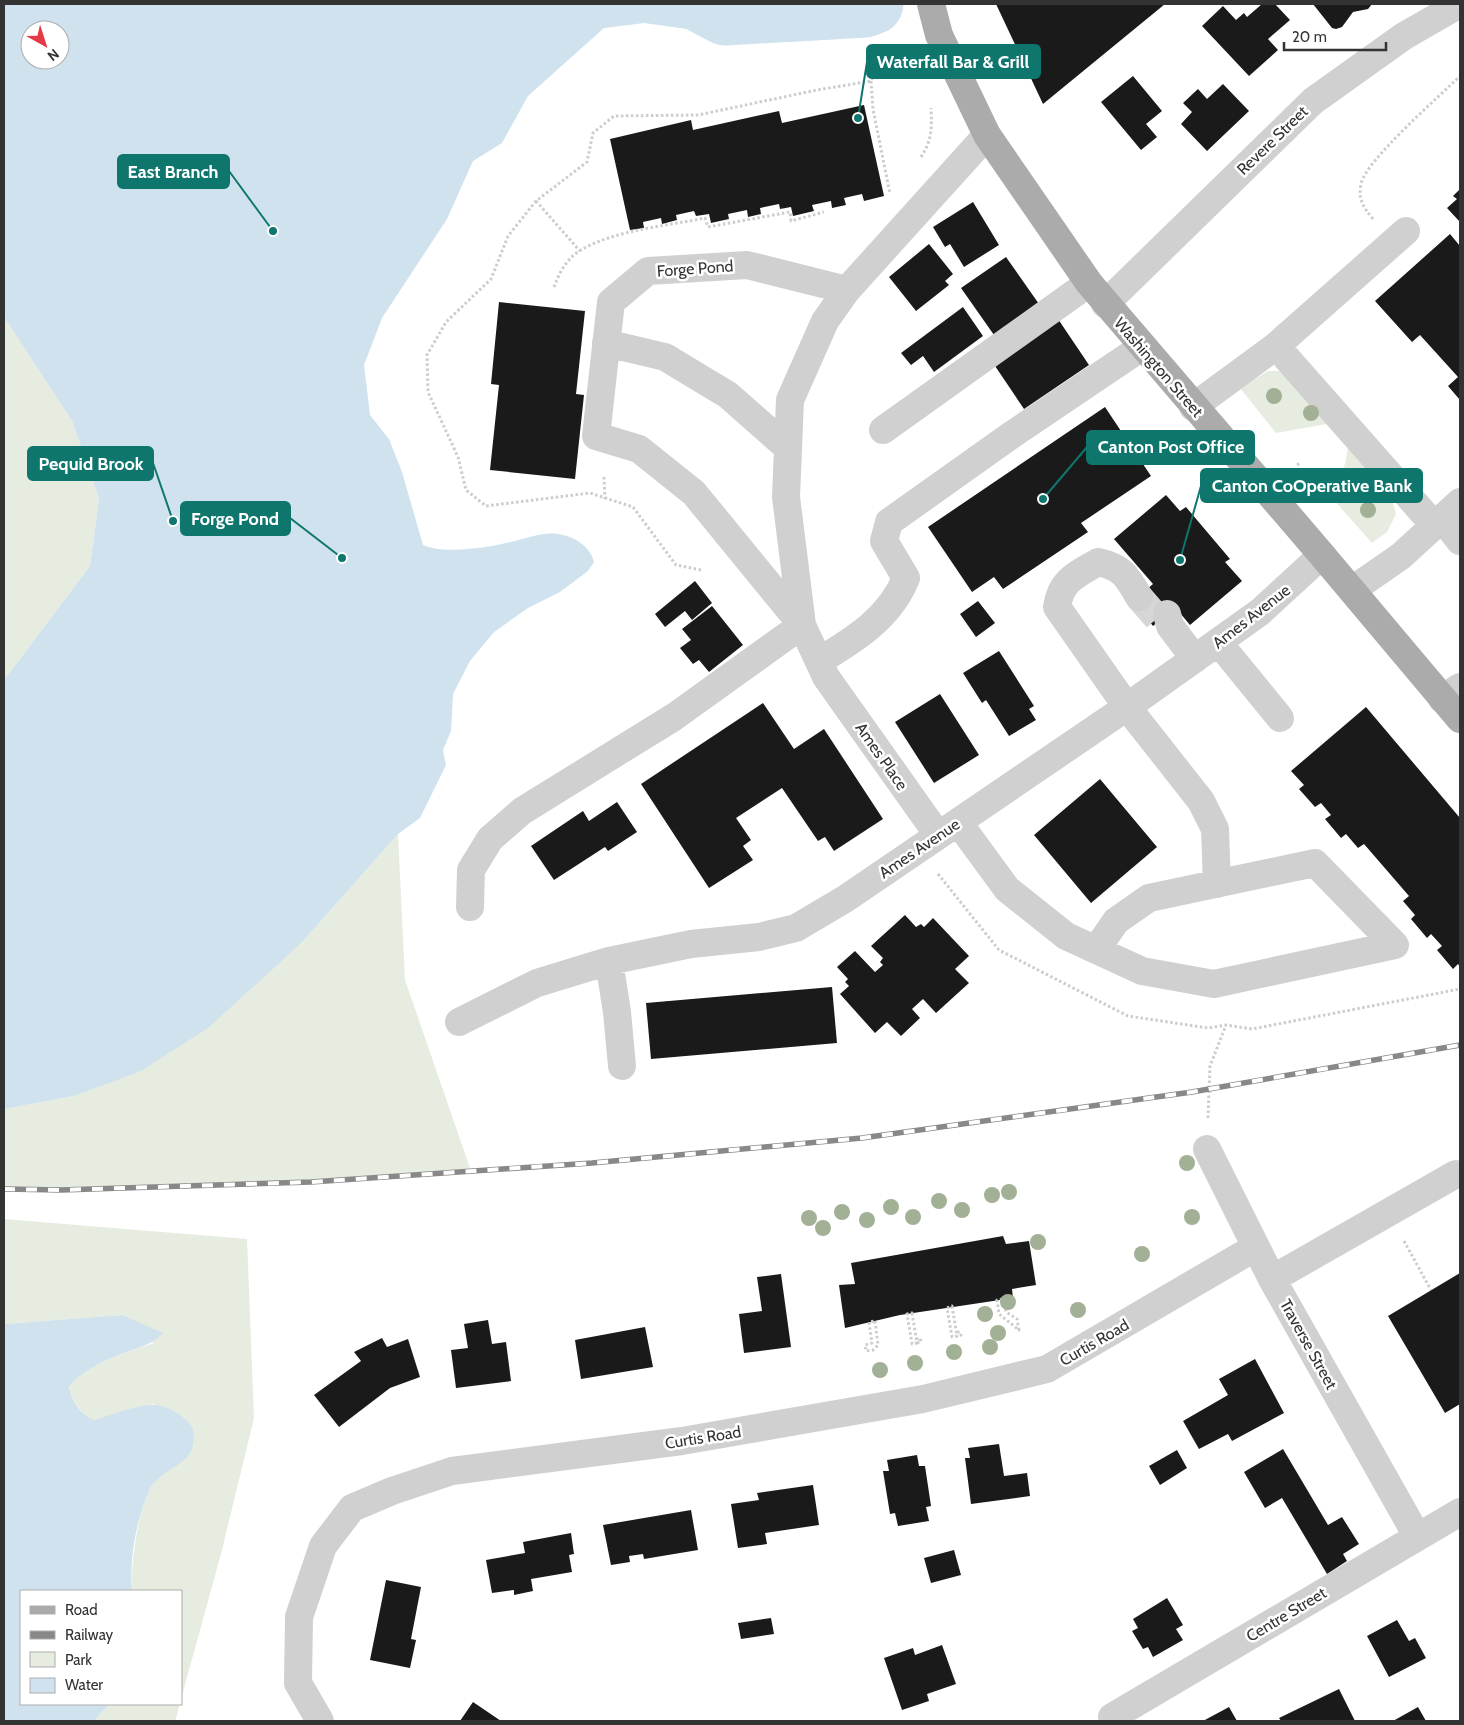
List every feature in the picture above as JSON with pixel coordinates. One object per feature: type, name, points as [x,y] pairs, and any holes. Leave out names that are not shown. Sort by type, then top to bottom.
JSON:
[{"type":"main road","name":"Washington Street","points":[[933,10],[940,35],[987,135],[1097,294],[1352,590],[1451,693],[1460,719]]},
{"type":"street","name":"Revere Street","points":[[883,430],[1097,294],[1313,101],[1404,36],[1460,4]]},
{"type":"street","name":"Forge Pond","points":[[802,625],[786,497],[790,400],[825,321],[847,290],[987,135]]},
{"type":"street","points":[[1193,407],[1276,346],[1399,236]]},
{"type":"street","name":"Forge Pond","points":[[823,669],[802,625],[694,493],[639,448],[596,436],[611,302],[648,271],[747,265],[847,290]]},
{"type":"street","points":[[606,343],[665,357],[728,395],[788,448]]},
{"type":"street","points":[[1276,346],[1446,515],[1460,540]]},
{"type":"street","points":[[823,669],[887,609],[903,586],[906,578],[884,541],[889,522],[1013,434],[1142,347]]},
{"type":"street","points":[[1352,590],[1401,556],[1446,515]]},
{"type":"street","name":"Ames Avenue","points":[[459,1022],[537,983],[609,961],[691,944],[759,937],[796,928],[846,899],[1195,659],[1260,612],[1322,555]]},
{"type":"street","points":[[1096,950],[1116,921],[1149,898],[1217,884],[1215,829],[1201,801],[1127,707],[1058,607],[1059,592],[1069,580],[1098,562],[1116,565],[1139,589]]},
{"type":"street","points":[[1165,620],[1195,659]]},
{"type":"street","points":[[470,907],[471,870],[490,839],[516,817],[674,717],[802,625]]},
{"type":"street","points":[[1218,642],[1280,718]]},
{"type":"street","name":"Ames Place","points":[[823,669],[948,829],[1007,889],[1066,936],[1142,971],[1214,984],[1395,945],[1315,863],[1217,884]]},
{"type":"street","points":[[609,961],[617,1012],[622,1066]]},
{"type":"street","name":"Traverse Street","points":[[1207,1148],[1272,1279],[1417,1536]]},
{"type":"street","points":[[1272,1279],[1456,1174]]},
{"type":"street","name":"Curtis Road","points":[[320,1721],[298,1683],[298,1617],[323,1546],[352,1508],[392,1491],[452,1471],[673,1442],[923,1399],[1047,1369],[1256,1247]]},
{"type":"street","name":"Centre Street","points":[[1112,1717],[1460,1512]]},
{"type":"path","points":[[1399,236],[1363,207],[1360,199],[1361,182],[1376,158],[1460,76]]},
{"type":"path","points":[[871,81],[873,109],[890,194]]},
{"type":"path","points":[[919,161],[929,145],[932,129],[931,108]]},
{"type":"path","points":[[886,198],[896,187]]},
{"type":"path","points":[[536,201],[580,251]]},
{"type":"path","points":[[554,287],[559,274],[580,251],[617,236],[705,218],[708,227],[790,212],[791,221],[824,212]]},
{"type":"path","points":[[604,477],[605,498]]},
{"type":"path","points":[[1207,1148],[1210,1066],[1226,1025]]},
{"type":"path","points":[[1388,1213],[1432,1290]]},
{"type":"path","points":[[1004,1298],[1006,1312],[1017,1319],[1019,1330],[1002,1318],[997,1300],[1004,1298]]},
{"type":"path","points":[[952,1306],[957,1334],[952,1337],[947,1308],[952,1306]]},
{"type":"path","points":[[912,1313],[916,1341],[912,1344],[906,1314],[912,1313]]},
{"type":"path","points":[[875,1321],[878,1345],[873,1350],[866,1351],[866,1345],[872,1343],[869,1322],[875,1321]]},
{"type":"green space","points":[[4,317],[72,421],[99,498],[90,566],[4,680]]},
{"type":"green space","points":[[1268,371],[1279,371],[1288,377],[1332,423],[1276,433],[1240,388]]},
{"type":"green space","points":[[1349,442],[1392,499],[1396,514],[1387,532],[1372,543],[1333,499],[1345,464]]},
{"type":"green space","points":[[398,834],[405,980],[471,1171],[179,1187],[4,1189],[4,1109],[74,1096],[304,940]]},
{"type":"green space","points":[[4,1219],[247,1239],[254,1418],[221,1554],[182,1695],[182,1590],[132,1590],[132,1580],[134,1549],[145,1500],[157,1478],[189,1455],[154,1404],[94,1420],[78,1406],[69,1387],[86,1371],[96,1365],[154,1343],[122,1315],[4,1324]]},
{"type":"green space","points":[[108,1705],[180,1705],[175,1721],[94,1721]]},
{"type":"water","points":[[4,4],[827,4],[839,39],[781,42],[644,23],[604,28],[528,96],[502,143],[473,161],[447,219],[382,318],[364,365],[370,415],[389,439],[402,472],[423,545],[444,549],[469,549],[541,535],[557,534],[575,539],[589,551],[594,562],[588,571],[560,592],[528,608],[494,632],[470,661],[453,694],[451,731],[443,750],[446,765],[420,818],[398,834],[304,940],[275,967],[208,1028],[141,1071],[74,1096],[4,1109],[4,680],[90,566],[99,498],[72,421],[4,317]]},
{"type":"water","points":[[122,1315],[163,1333],[152,1342],[105,1361],[81,1375],[69,1387],[72,1398],[84,1414],[94,1420],[139,1407],[158,1405],[182,1417],[191,1425],[193,1430],[193,1443],[189,1455],[157,1480],[149,1491],[144,1503],[134,1540],[132,1590],[20,1590],[20,1705],[108,1705],[94,1721],[4,1721],[4,1324]]},
{"type":"building","points":[[996,4],[1165,4],[1043,104]]},
{"type":"building","points":[[1262,4],[1275,4],[1290,20],[1268,39],[1278,50],[1249,76],[1202,26],[1223,6],[1236,20],[1244,13],[1247,17]]},
{"type":"building","points":[[1313,4],[1372,4],[1368,9],[1353,12],[1342,27],[1336,29],[1332,28]]},
{"type":"building","points":[[1133,76],[1162,111],[1146,124],[1157,137],[1141,150],[1101,102]]},
{"type":"building","points":[[1223,84],[1249,111],[1207,151],[1181,124],[1192,112],[1183,103],[1198,89],[1207,99]]},
{"type":"building","points":[[864,105],[884,196],[864,201],[862,194],[844,198],[846,205],[832,208],[831,201],[812,205],[814,211],[793,216],[791,207],[780,209],[779,204],[760,208],[761,214],[748,217],[747,210],[728,214],[729,219],[711,223],[709,214],[696,216],[694,211],[676,215],[677,220],[662,224],[661,218],[643,222],[644,228],[630,230],[610,139],[691,120],[693,130],[779,111],[782,123]]},
{"type":"building","points":[[1460,189],[1460,222],[1447,208],[1457,199],[1453,196]]},
{"type":"building","points":[[973,202],[999,245],[964,267],[950,244],[945,247],[933,227]]},
{"type":"building","points":[[1450,234],[1460,246],[1460,400],[1448,386],[1458,377],[1420,335],[1412,342],[1375,301]]},
{"type":"building","points":[[929,244],[953,274],[945,281],[949,285],[916,311],[889,277]]},
{"type":"building","points":[[1006,257],[1039,304],[994,335],[961,288]]},
{"type":"building","points":[[499,302],[585,311],[576,394],[584,395],[575,479],[490,470],[499,385],[491,384]]},
{"type":"building","points":[[963,307],[983,336],[934,372],[923,356],[911,365],[901,353]]},
{"type":"building","points":[[1058,319],[1089,365],[1024,409],[993,363]]},
{"type":"building","points":[[1105,407],[1151,476],[1081,523],[1088,532],[1003,589],[994,577],[972,592],[928,527]]},
{"type":"building","points":[[1166,495],[1180,511],[1186,507],[1230,559],[1225,562],[1242,581],[1190,625],[1175,607],[1153,626],[1133,601],[1153,584],[1114,539]]},
{"type":"building","points":[[695,581],[712,603],[692,620],[685,611],[665,627],[655,614]]},
{"type":"building","points":[[978,601],[995,623],[976,637],[960,614]]},
{"type":"building","points":[[712,606],[743,645],[709,672],[699,660],[693,664],[680,648],[691,640],[682,629]]},
{"type":"building","points":[[999,651],[1034,706],[1029,709],[1036,720],[1009,736],[986,700],[982,703],[963,673]]},
{"type":"building","points":[[940,694],[979,755],[934,783],[895,722]]},
{"type":"building","points":[[763,703],[794,749],[824,729],[883,819],[834,851],[825,837],[818,841],[782,788],[736,818],[751,840],[743,846],[753,860],[709,888],[641,784]]},
{"type":"building","points":[[1366,707],[1460,818],[1460,967],[1458,964],[1453,969],[1437,950],[1442,946],[1431,934],[1427,938],[1411,919],[1415,915],[1403,901],[1409,896],[1364,844],[1358,848],[1346,834],[1341,838],[1325,819],[1331,815],[1321,803],[1315,807],[1299,789],[1304,785],[1291,771]]},
{"type":"building","points":[[1100,779],[1157,847],[1091,903],[1034,835]]},
{"type":"building","points":[[617,802],[637,832],[608,851],[605,847],[554,880],[531,846],[583,811],[589,821]]},
{"type":"building","points":[[905,915],[916,927],[921,924],[924,927],[933,918],[969,956],[955,969],[969,983],[936,1013],[923,999],[912,1009],[920,1018],[901,1036],[887,1022],[875,1033],[840,994],[849,986],[845,982],[848,979],[837,967],[855,951],[875,972],[883,965],[880,962],[883,958],[871,946]]},
{"type":"building","points":[[832,987],[837,1043],[651,1059],[646,1003]]},
{"type":"building","points":[[1003,1236],[1006,1244],[1029,1241],[1036,1285],[1012,1289],[1013,1298],[900,1315],[845,1328],[839,1285],[855,1284],[851,1263]]},
{"type":"building","points":[[1460,1273],[1460,1404],[1445,1413],[1388,1316]]},
{"type":"building","points":[[781,1274],[791,1347],[744,1353],[739,1314],[762,1311],[757,1277]]},
{"type":"building","points":[[488,1320],[492,1344],[506,1342],[511,1381],[456,1388],[451,1350],[468,1348],[464,1324]]},
{"type":"building","points":[[645,1327],[653,1367],[581,1379],[575,1340]]},
{"type":"building","points":[[382,1338],[387,1347],[408,1339],[420,1377],[390,1388],[339,1427],[314,1395],[361,1361],[354,1352]]},
{"type":"building","points":[[1255,1359],[1284,1413],[1232,1441],[1228,1434],[1199,1449],[1183,1421],[1228,1395],[1219,1379]]},
{"type":"building","points":[[999,1444],[1004,1476],[1027,1473],[1030,1496],[971,1504],[965,1458],[970,1458],[968,1448]]},
{"type":"building","points":[[1283,1449],[1328,1525],[1342,1517],[1359,1544],[1343,1554],[1347,1561],[1327,1574],[1282,1498],[1265,1508],[1244,1472]]},
{"type":"building","points":[[1177,1450],[1187,1468],[1160,1485],[1149,1466]]},
{"type":"building","points":[[917,1455],[919,1466],[925,1466],[931,1506],[926,1507],[929,1521],[898,1526],[895,1513],[890,1514],[883,1471],[889,1471],[887,1460]]},
{"type":"building","points":[[813,1485],[819,1525],[765,1533],[767,1544],[738,1548],[731,1504],[759,1500],[757,1493]]},
{"type":"building","points":[[691,1510],[698,1550],[644,1559],[643,1554],[629,1556],[630,1562],[611,1565],[603,1525]]},
{"type":"building","points":[[571,1533],[574,1554],[569,1555],[572,1572],[531,1579],[533,1591],[514,1595],[514,1590],[492,1593],[486,1560],[525,1553],[523,1542]]},
{"type":"building","points":[[954,1550],[961,1575],[931,1583],[924,1558]]},
{"type":"building","points":[[386,1580],[421,1587],[411,1639],[416,1640],[410,1668],[370,1660]]},
{"type":"building","points":[[1167,1598],[1183,1625],[1176,1629],[1183,1640],[1153,1657],[1148,1647],[1143,1649],[1132,1631],[1138,1628],[1133,1619]]},
{"type":"building","points":[[771,1618],[774,1634],[741,1639],[738,1623]]},
{"type":"building","points":[[1397,1620],[1409,1641],[1415,1638],[1426,1658],[1389,1677],[1367,1636]]},
{"type":"building","points":[[942,1645],[956,1684],[927,1694],[929,1701],[902,1710],[884,1658],[913,1648],[915,1655]]},
{"type":"building","points":[[1339,1689],[1355,1721],[1281,1721],[1279,1718]]},
{"type":"building","points":[[473,1702],[501,1721],[460,1721]]},
{"type":"building","points":[[1229,1707],[1237,1721],[1203,1721]]},
{"type":"building","points":[[1418,1707],[1426,1721],[1393,1721]]},
{"type":"waterway","points":[[704,4],[725,15],[865,7],[873,4]]},
{"type":"tunnel","points":[[1139,597],[1159,620]]},
{"type":"railway","points":[[4,1189],[61,1190],[311,1182],[592,1163],[862,1138],[1192,1092],[1460,1045]]},
{"type":"place","name":"Waterfall Bar & Grill","points":[[858,118]]},
{"type":"place","name":"East Branch","points":[[273,231]]},
{"type":"place","name":"Canton Post Office","points":[[1043,499]]},
{"type":"place","name":"Pequid Brook","points":[[173,521]]},
{"type":"place","name":"Forge Pond","points":[[342,558]]},
{"type":"place","name":"Canton CoOperative Bank","points":[[1180,560]]}]
